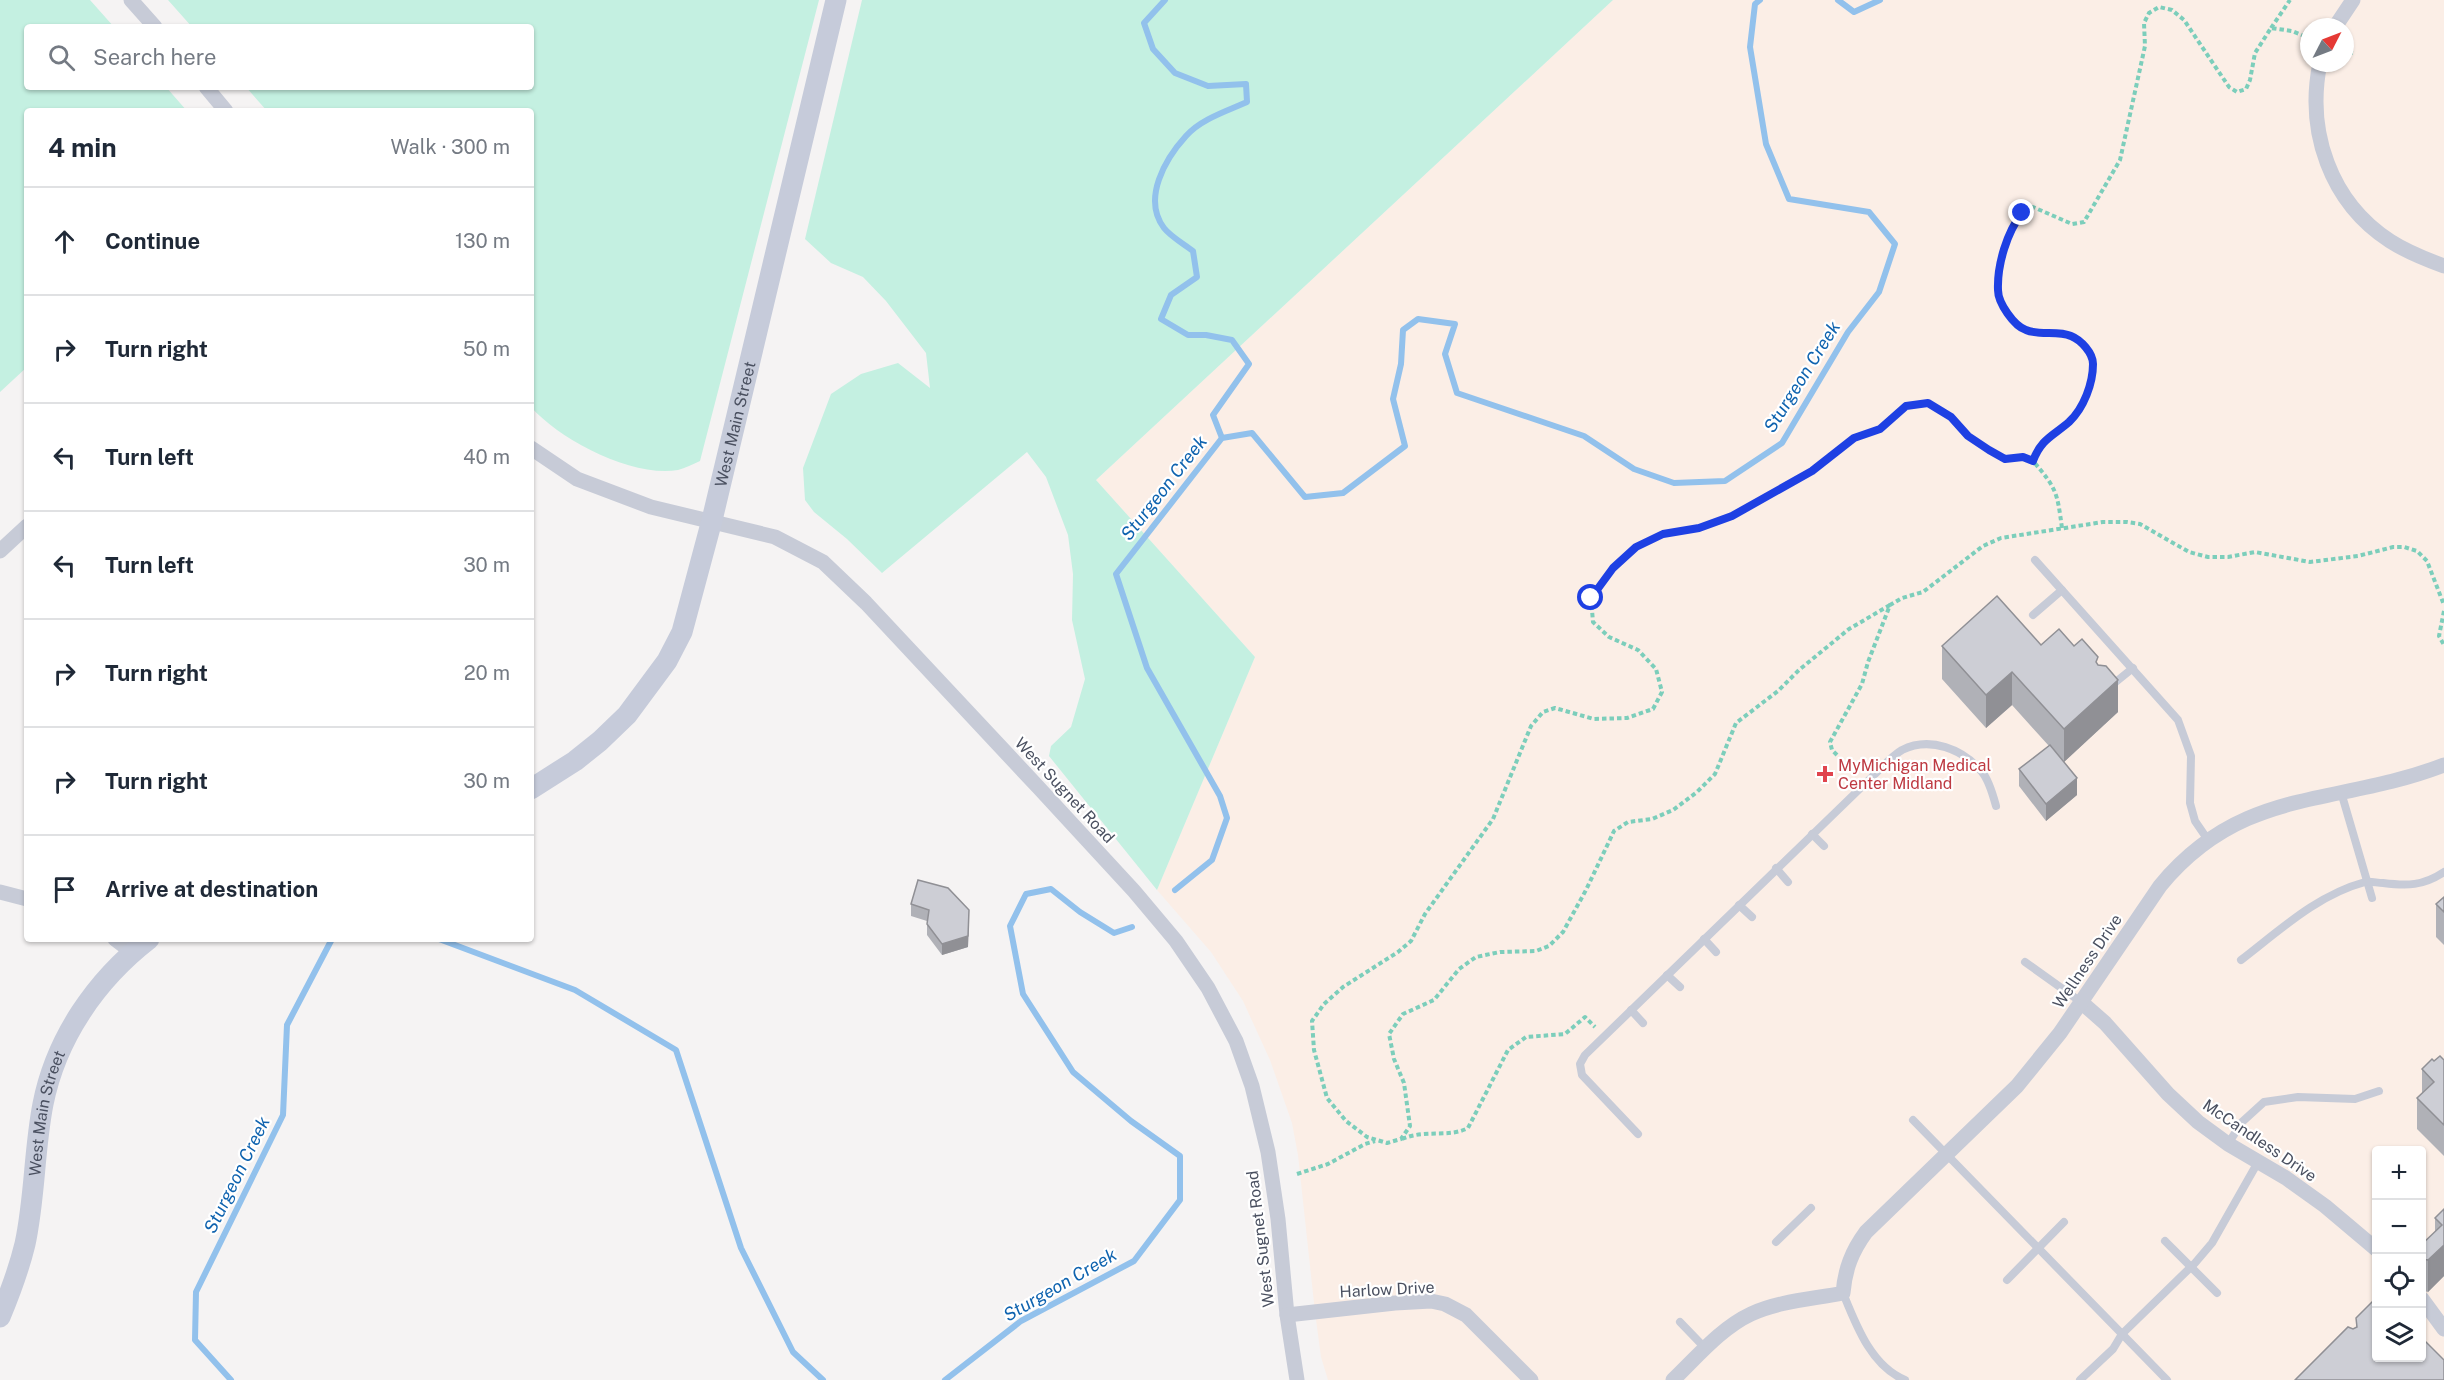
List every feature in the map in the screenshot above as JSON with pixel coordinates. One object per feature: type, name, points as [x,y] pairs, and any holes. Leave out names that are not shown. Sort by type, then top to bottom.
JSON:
[{"type":"street","points":[[131,0],[152,24]]},
{"type":"street","name":"West Main Street","points":[[534,787],[575,761],[627,715],[667,661],[682,632],[712,520],[836,0]]},
{"type":"street","points":[[2341,18],[2353,0]]},
{"type":"street","points":[[2319,72],[2315,115],[2325,159],[2336,183],[2351,206],[2388,240],[2411,253],[2444,266]]},
{"type":"street","points":[[208,90],[224,108]]},
{"type":"street","name":"West Sugnet Road","points":[[534,450],[577,479],[651,507],[775,537],[823,562],[867,603],[1134,891],[1176,941],[1208,988],[1236,1041],[1251,1086],[1268,1152],[1297,1380]]},
{"type":"street","points":[[0,551],[24,529]]},
{"type":"street","name":"Wellness Drive","points":[[1843,1293],[1844,1275],[1857,1244],[1866,1232],[2017,1086],[2040,1060],[2160,886],[2174,870],[2208,840],[2261,811],[2412,776],[2444,765]]},
{"type":"street","points":[[0,892],[24,898]]},
{"type":"street","points":[[119,942],[132,952]]},
{"type":"street","name":"West Main Street","points":[[0,1317],[13,1286],[25,1244],[43,1103],[57,1057],[80,1012],[104,980],[145,942]]},
{"type":"street","name":"McCandless Drive","points":[[2081,1002],[2118,1037],[2168,1094],[2198,1122],[2228,1144],[2286,1178],[2325,1206],[2372,1246]]},
{"type":"street","points":[[1673,1380],[1730,1327],[1752,1313],[1843,1293]]},
{"type":"street","name":"Harlow Drive","points":[[1287,1315],[1395,1303],[1431,1301],[1445,1304],[1467,1315],[1531,1380]]},
{"type":"street","points":[[2426,1306],[2444,1329]]},
{"type":"lane","points":[[2035,560],[2178,720],[2191,756],[2190,804],[2195,821],[2208,840]]},
{"type":"lane","points":[[2033,615],[2062,590]]},
{"type":"lane","points":[[2102,694],[2133,668]]},
{"type":"lane","points":[[1638,1134],[1582,1075],[1580,1064],[1585,1055],[1776,868],[1902,750],[1924,744],[1948,747],[1968,759],[1983,773],[1996,806]]},
{"type":"lane","points":[[2341,792],[2373,898]]},
{"type":"lane","points":[[1812,834],[1824,846]]},
{"type":"lane","points":[[1776,868],[1788,882]]},
{"type":"lane","points":[[2241,960],[2311,906],[2367,881],[2407,886],[2424,884],[2444,872]]},
{"type":"lane","points":[[1739,904],[1752,917]]},
{"type":"lane","points":[[1704,939],[1716,952]]},
{"type":"lane","points":[[2025,962],[2081,1002]]},
{"type":"lane","points":[[1667,975],[1680,987]]},
{"type":"lane","points":[[1631,1010],[1643,1023]]},
{"type":"lane","points":[[2228,1144],[2242,1122],[2264,1102],[2298,1097],[2355,1099],[2379,1091]]},
{"type":"lane","points":[[1913,1120],[2167,1380]]},
{"type":"lane","points":[[2080,1380],[2113,1349],[2122,1334],[2191,1267],[2222,1228],[2258,1162]]},
{"type":"lane","points":[[1776,1242],[1811,1208]]},
{"type":"lane","points":[[2007,1280],[2064,1222]]},
{"type":"lane","points":[[2165,1241],[2217,1293]]},
{"type":"lane","points":[[1843,1293],[1868,1347],[1883,1364],[1905,1380]]},
{"type":"lane","points":[[1680,1322],[1706,1349]]},
{"type":"path","points":[[2033,461],[2038,448],[2070,421],[2078,410],[2092,381],[2093,360],[2082,343],[2070,335],[2041,334],[2024,330],[2011,318],[1997,293],[2001,263],[2013,225],[2022,213],[2033,207],[2056,215],[2072,224],[2084,222],[2120,160],[2145,46],[2144,23],[2149,13],[2159,7],[2172,10],[2184,20],[2229,87],[2237,92],[2246,89],[2255,53],[2290,0]]},
{"type":"path","points":[[2271,28],[2300,34]]},
{"type":"path","points":[[1595,1027],[1585,1017],[1565,1034],[1526,1037],[1508,1050],[1468,1128],[1457,1134],[1439,1132],[1414,1134],[1387,1143],[1367,1137],[1346,1121],[1327,1098],[1314,1050],[1312,1021],[1324,1004],[1343,987],[1398,952],[1411,941],[1425,914],[1492,819],[1531,726],[1543,712],[1555,708],[1594,719],[1628,718],[1653,709],[1662,692],[1656,669],[1638,650],[1609,637],[1593,622],[1591,598],[1613,568],[1636,547],[1663,534],[1699,528],[1732,516],[1812,471],[1854,438],[1880,429],[1906,406],[1928,403],[1951,417],[1968,436],[2005,459],[2023,457],[2033,461],[2053,484],[2058,497],[2062,528]]},
{"type":"path","points":[[1401,1139],[1410,1126],[1409,1110],[1404,1083],[1394,1059],[1389,1034],[1404,1014],[1434,1000],[1459,969],[1476,957],[1500,952],[1536,951],[1549,946],[1563,932],[1614,831],[1628,822],[1652,819],[1673,810],[1697,792],[1715,774],[1736,723],[1778,691],[1799,670],[1849,629],[1902,598],[1923,592],[1983,546],[2001,538],[2103,522],[2140,524],[2173,545],[2208,557],[2228,557],[2255,552],[2310,562],[2404,547],[2417,551],[2427,561],[2444,605]]},
{"type":"path","points":[[1837,755],[1832,750],[1830,742],[1862,684],[1871,652],[1890,605]]},
{"type":"path","points":[[2444,611],[2439,636],[2444,645]]},
{"type":"path","points":[[1297,1174],[1328,1164],[1365,1144],[1376,1141]]},
{"type":"shaded area","name":"MyMichigan Medical Center Midland","points":[[1613,0],[2444,0],[2444,1380],[1328,1380],[1321,1357],[1298,1155],[1292,1123],[1270,1060],[1243,1001],[1211,952],[1157,890],[1255,657],[1096,480]]},
{"type":"green space","points":[[0,0],[90,0],[111,24],[24,24],[24,90],[169,90],[184,108],[24,108],[24,370],[0,392]]},
{"type":"green space","points":[[168,0],[819,0],[700,461],[678,470],[660,471],[619,462],[578,444],[534,410],[534,108],[264,108],[249,90],[534,90],[534,24],[189,24]]},
{"type":"green space","points":[[862,0],[1613,0],[1096,480],[1255,657],[1157,890],[1049,756],[1051,746],[1071,727],[1085,679],[1072,620],[1073,574],[1068,535],[1046,477],[1027,452],[882,573],[847,539],[814,512],[805,500],[803,468],[831,394],[861,374],[898,363],[930,388],[926,353],[886,301],[863,277],[831,263],[805,239]]},
{"type":"building","points":[[1997,596],[2041,645],[2059,629],[2074,646],[2082,639],[2098,657],[2096,662],[2098,665],[2106,666],[2118,680],[2064,729],[2012,672],[1986,695],[1942,646]]},
{"type":"building","points":[[2050,745],[2077,778],[2046,804],[2019,769]]},
{"type":"building","points":[[918,880],[948,888],[969,910],[968,936],[942,944],[927,924],[929,910],[911,904]]},
{"type":"building","points":[[2444,897],[2444,912],[2436,904]]},
{"type":"building","points":[[2440,1056],[2444,1060],[2444,1125],[2417,1098],[2434,1082],[2422,1069],[2432,1059],[2434,1061]]},
{"type":"building","points":[[2444,1209],[2444,1245],[2426,1260],[2426,1240],[2442,1225],[2435,1218]]},
{"type":"building","points":[[2372,1302],[2372,1362],[2426,1362],[2426,1342],[2444,1360],[2444,1380],[2295,1380],[2348,1327],[2353,1329],[2357,1327],[2356,1318]]},
{"type":"waterway","points":[[1165,0],[1144,23],[1153,49],[1175,73],[1208,86],[1246,84],[1247,102],[1199,125],[1178,145],[1159,180],[1155,205],[1164,228],[1193,251],[1197,277],[1171,295],[1161,319],[1188,335],[1206,335],[1232,340],[1249,364],[1213,415],[1222,438]]},
{"type":"waterway","name":"Sturgeon Creek","points":[[1175,890],[1212,860],[1227,818],[1220,796],[1147,668],[1116,574],[1222,438],[1252,433],[1305,497],[1343,493],[1405,446],[1393,399],[1401,364],[1403,330],[1418,319],[1455,324],[1445,354],[1457,393],[1584,436],[1634,469],[1674,483],[1725,481],[1782,443],[1848,332],[1879,292],[1895,244],[1869,212],[1789,199],[1766,144],[1750,47],[1755,4],[1760,0]]},
{"type":"waterway","name":"Sturgeon Creek","points":[[1838,0],[1854,12],[1880,0]]},
{"type":"waterway","name":"Sturgeon Creek","points":[[945,1380],[1021,1321],[1134,1261],[1180,1200],[1180,1156],[1131,1121],[1073,1072],[1023,994],[1010,926],[1026,894],[1051,889],[1080,912],[1114,933],[1132,927]]},
{"type":"waterway","name":"Sturgeon Creek","points":[[231,1380],[195,1340],[196,1292],[283,1115],[287,1025],[330,942]]},
{"type":"waterway","name":"Sturgeon Creek","points":[[447,942],[575,990],[676,1050],[741,1248],[793,1352],[823,1380]]},
{"type":"place","name":"MyMichigan Medical Center Midland","points":[[1825,774]]},
{"type":"route","points":[[1591,598],[1613,568],[1636,547],[1663,534],[1699,528],[1732,516],[1812,471],[1854,438],[1880,429],[1906,406],[1928,403],[1951,417],[1968,436],[2005,459],[2023,457],[2033,461],[2038,448],[2070,421],[2078,410],[2092,381],[2093,360],[2082,343],[2070,335],[2041,334],[2024,330],[2011,318],[1997,293],[2001,263],[2013,225],[2022,213]]}]
